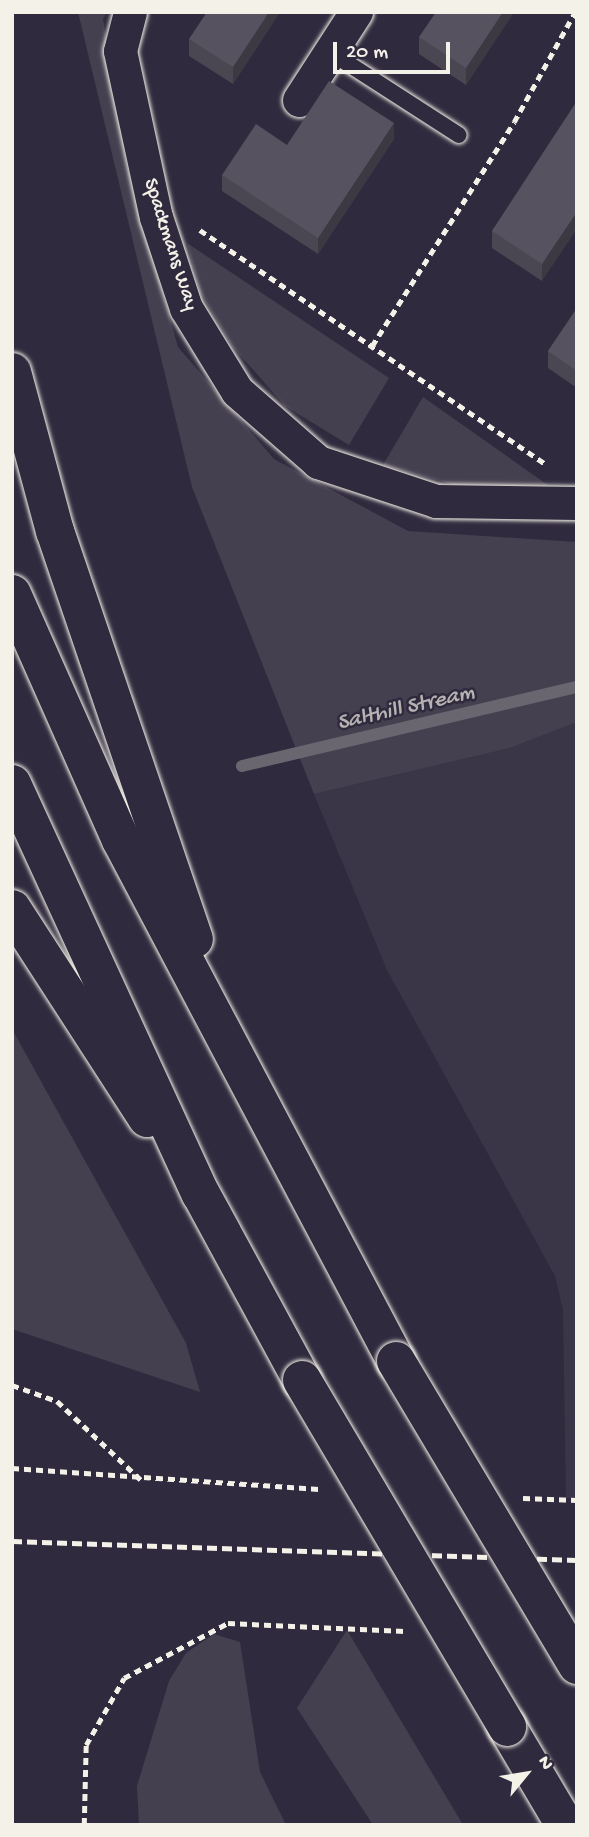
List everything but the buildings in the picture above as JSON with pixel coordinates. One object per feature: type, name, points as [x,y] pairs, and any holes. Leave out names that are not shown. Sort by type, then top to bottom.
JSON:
[{"type":"highway","points":[[12,372],[55,531],[229,1045]]},
{"type":"highway","points":[[12,594],[121,840],[229,1045],[396,1361],[577,1665]]},
{"type":"highway","points":[[12,784],[201,1194],[302,1380],[565,1825]]},
{"type":"highway","points":[[12,909],[102,1054],[201,1194]]},
{"type":"street","name":"Spackmans Way","points":[[130,12],[120,51],[156,217],[186,308],[237,391],[318,462],[436,501],[577,503]]},
{"type":"street","points":[[299,100],[356,12]]},
{"type":"lane","points":[[330,52],[458,135]]},
{"type":"path","points":[[372,346],[514,122],[575,12]]},
{"type":"path","points":[[156,217],[197,228],[555,471]]},
{"type":"path","points":[[12,1385],[57,1401],[142,1481]]},
{"type":"path","points":[[12,1468],[142,1481],[332,1489]]},
{"type":"path","points":[[509,1498],[577,1500]]},
{"type":"path","points":[[84,1825],[86,1745],[124,1678],[228,1623],[413,1631]]},
{"type":"shaded area","points":[[78,12],[107,12],[103,19],[127,167],[178,347],[274,459],[408,531],[577,542],[577,722],[510,748],[314,794],[192,487]]},
{"type":"shaded area","points":[[187,243],[389,378],[349,445],[285,406],[233,347],[200,292]]},
{"type":"shaded area","points":[[423,397],[552,488],[469,489],[383,465]]},
{"type":"shaded area","points":[[577,722],[577,1498],[566,1498],[563,1310],[555,1276],[387,970],[314,794],[510,748]]},
{"type":"shaded area","points":[[12,1029],[186,1343],[200,1392],[12,1329]]},
{"type":"shaded area","points":[[347,1630],[463,1825],[373,1825],[297,1708]]},
{"type":"shaded area","points":[[214,1634],[240,1642],[260,1772],[286,1825],[139,1825],[137,1786],[169,1681],[186,1653]]},
{"type":"waterway","name":"Salthill Stream","points":[[242,766],[577,687]]},
{"type":"railway","points":[[12,1541],[577,1560]]}]
